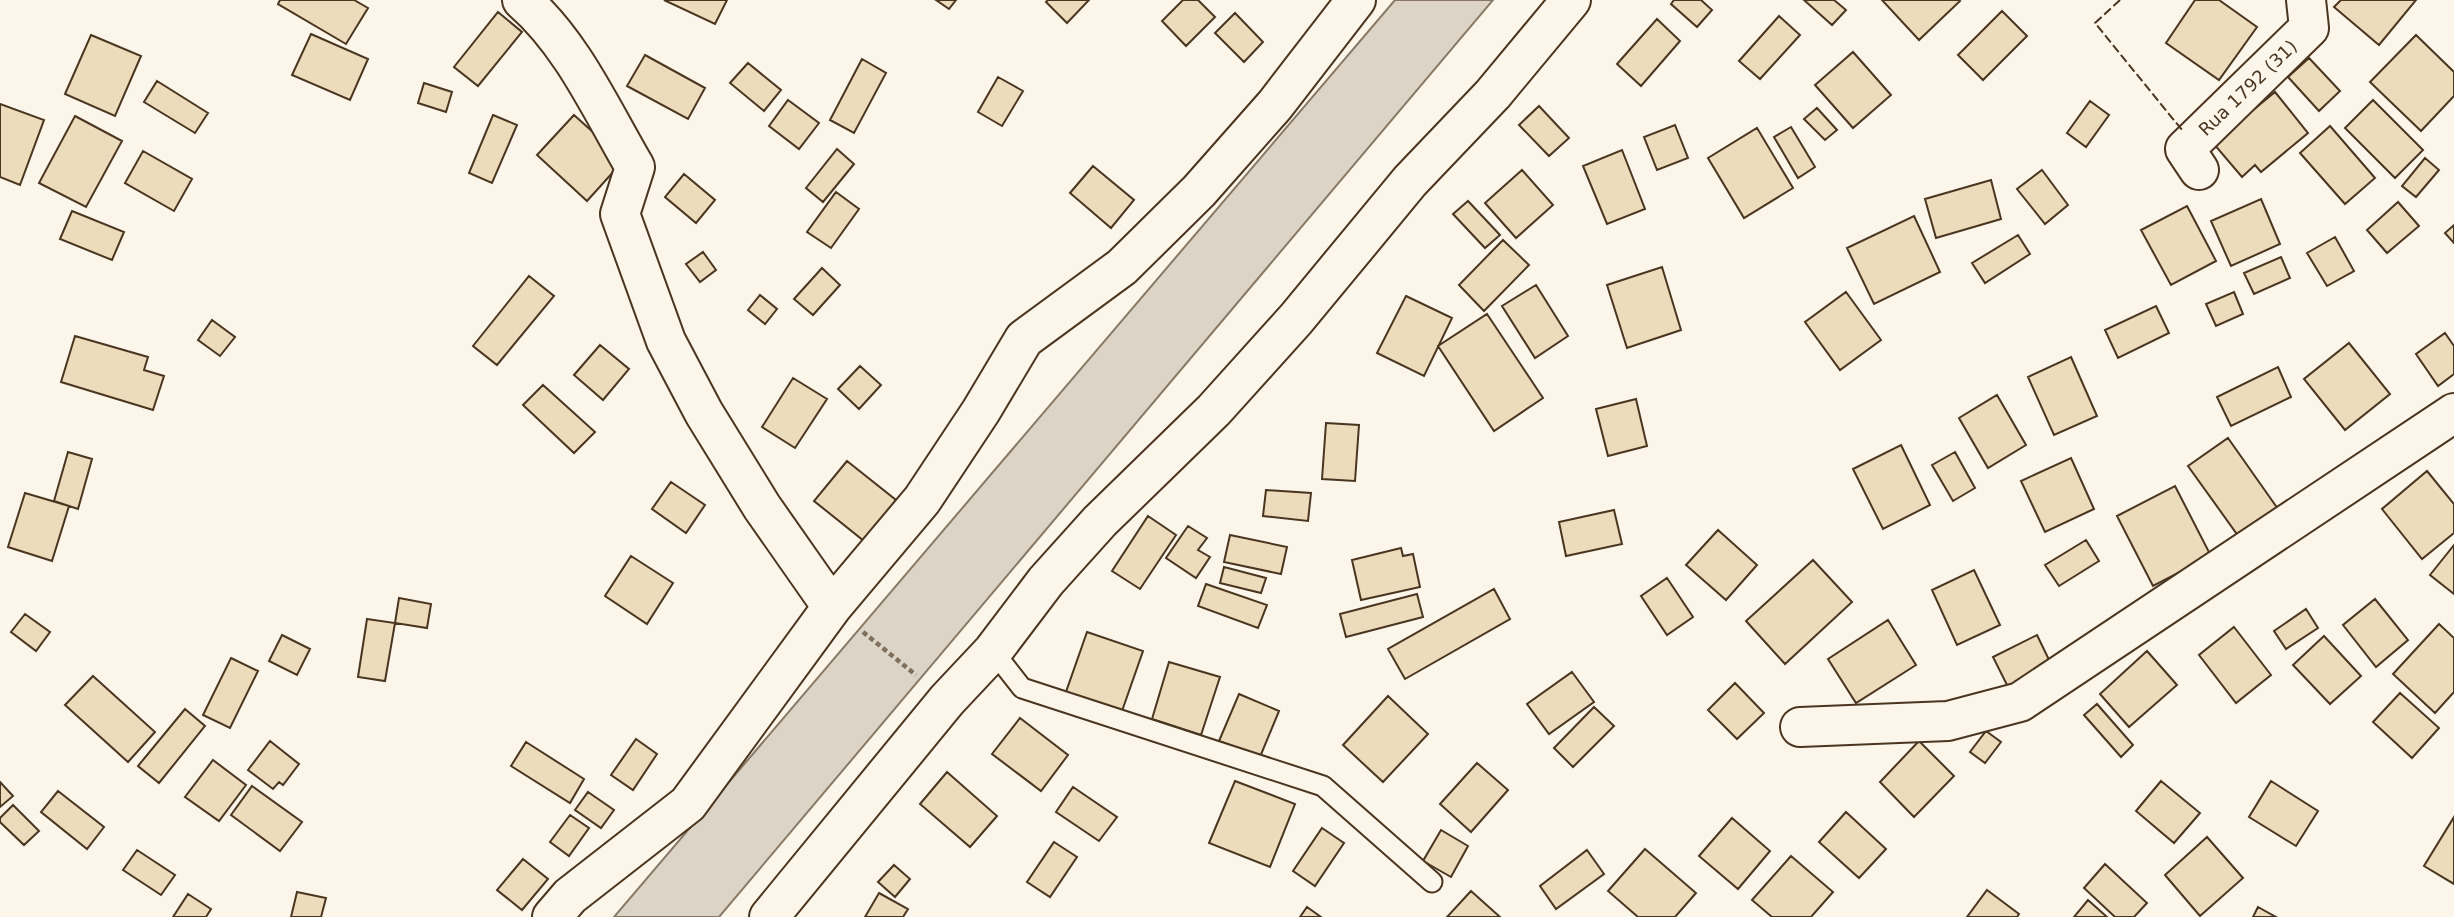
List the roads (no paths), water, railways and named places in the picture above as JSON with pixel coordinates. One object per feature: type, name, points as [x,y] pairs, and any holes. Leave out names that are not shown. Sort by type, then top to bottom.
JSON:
[{"type":"street","points":[[522,0],[538,13],[574,63],[635,167],[620,214],[666,341],[704,413],[762,508],[832,607]]},
{"type":"street","points":[[552,917],[570,896],[688,804],[832,607],[922,500],[981,411],[1024,338],[1122,267],[1199,191],[1275,104],[1356,0]]},
{"type":"street","points":[[769,917],[947,700],[993,651],[1046,581],[1100,521],[1223,400],[1296,319],[1410,181],[1493,94],[1571,0]]},
{"type":"street","name":"Rua 1792 (31)","points":[[2199,170],[2185,149],[2309,28],[2306,0]]},
{"type":"street","points":[[1800,727],[1948,722],[2020,702],[2454,413]]},
{"type":"lane","points":[[993,651],[1022,688],[1323,786],[1432,882]]}]
